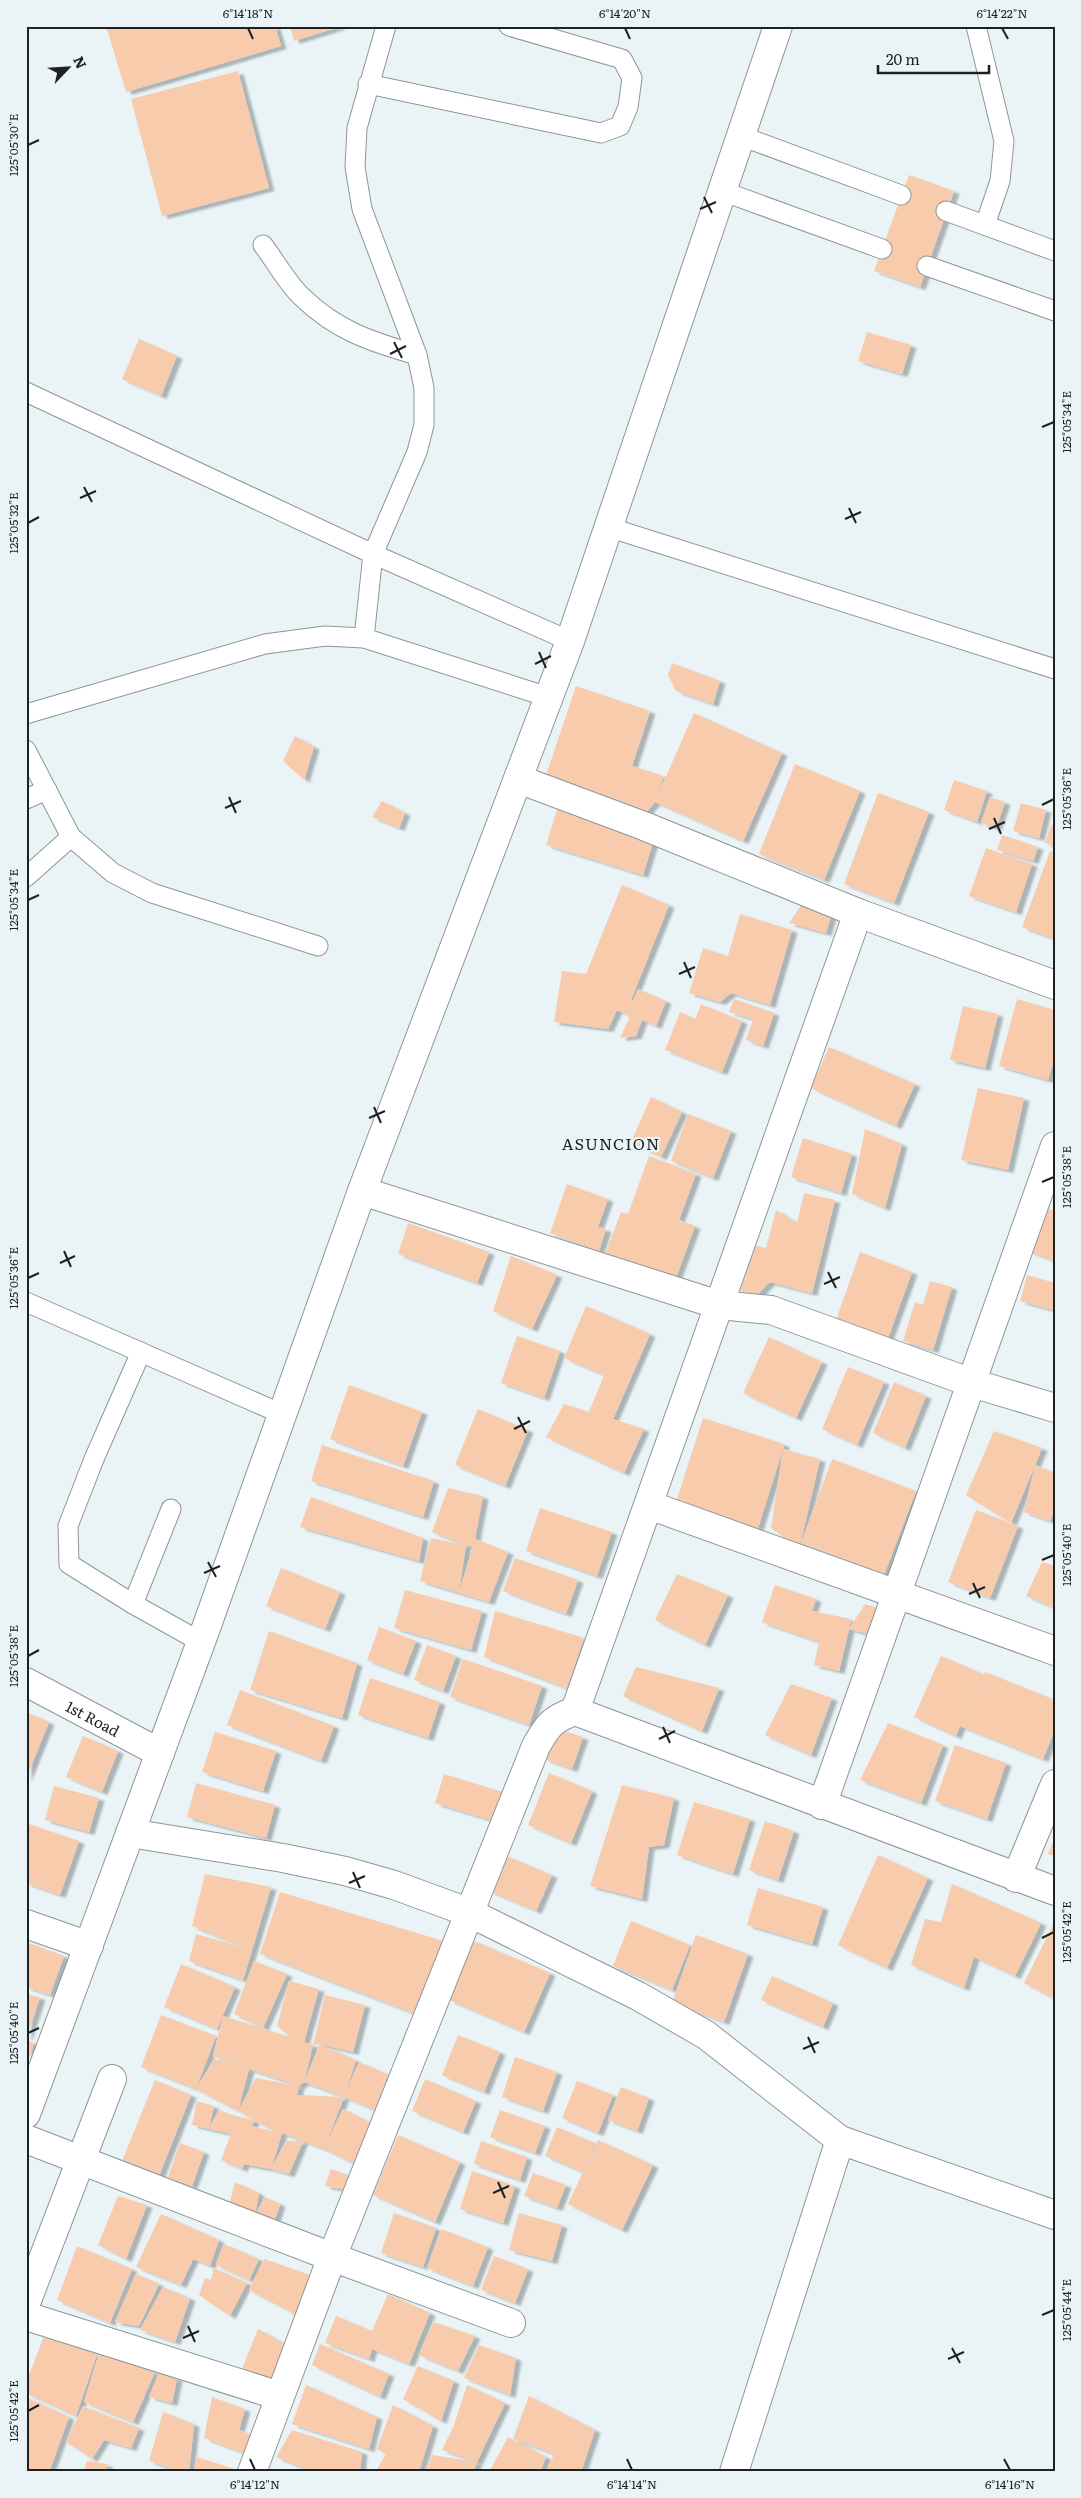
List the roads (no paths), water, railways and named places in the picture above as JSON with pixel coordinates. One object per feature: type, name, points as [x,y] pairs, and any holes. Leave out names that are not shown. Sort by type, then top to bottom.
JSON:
[{"type":"street","points":[[26,2114],[201,1642],[362,1191],[570,642],[778,26]]},
{"type":"street","points":[[518,779],[644,826],[858,913],[1055,985]]},
{"type":"street","points":[[575,1711],[858,913]]},
{"type":"street","points":[[822,1805],[1055,1146]]},
{"type":"street","points":[[362,1191],[719,1305],[771,1310],[972,1382],[1055,1408]]},
{"type":"street","points":[[649,1505],[1055,1651]]},
{"type":"street","name":"1st Road","points":[[26,1682],[160,1753]]},
{"type":"street","points":[[252,2472],[332,2257],[468,1912],[536,1746],[547,1726],[557,1717],[575,1711],[1016,1878],[1055,1891]]},
{"type":"street","points":[[1016,1878],[1055,1784]]},
{"type":"street","points":[[130,1833],[283,1858],[345,1871],[394,1885],[468,1912],[638,1996],[706,2035],[840,2140],[1055,2215]]},
{"type":"street","points":[[26,1924],[89,1946]]},
{"type":"street","points":[[26,2302],[112,2079]]},
{"type":"street","points":[[26,2139],[332,2257],[511,2323]]},
{"type":"street","points":[[734,2472],[840,2140]]},
{"type":"street","points":[[26,2316],[280,2396]]},
{"type":"lane","points":[[364,638],[373,554],[417,452],[424,425],[424,388],[417,354],[362,209],[355,167],[357,128],[386,26]]},
{"type":"lane","points":[[368,84],[601,133],[620,126],[628,106],[632,78],[622,59],[510,26]]},
{"type":"lane","points":[[976,26],[1004,142],[1000,181],[985,225]]},
{"type":"lane","points":[[741,136],[901,194]]},
{"type":"lane","points":[[722,191],[882,249]]},
{"type":"lane","points":[[946,211],[1055,251]]},
{"type":"lane","points":[[263,245],[301,296],[346,331],[369,341],[417,354]]},
{"type":"lane","points":[[927,266],[1055,311]]},
{"type":"lane","points":[[26,392],[373,554],[570,642]]},
{"type":"lane","points":[[608,527],[1055,669]]},
{"type":"lane","points":[[26,714],[265,644],[325,636],[364,638],[548,697]]},
{"type":"lane","points":[[26,750],[71,837],[113,873],[152,893],[318,946]]},
{"type":"lane","points":[[26,799],[47,790]]},
{"type":"lane","points":[[26,877],[71,837]]},
{"type":"lane","points":[[26,1302],[282,1414]]},
{"type":"lane","points":[[141,1352],[94,1459],[68,1526],[70,1564],[133,1604],[201,1642]]},
{"type":"lane","points":[[133,1604],[172,1509]]},
{"type":"district","name":"ASUNCION","points":[[611,1143]]}]
